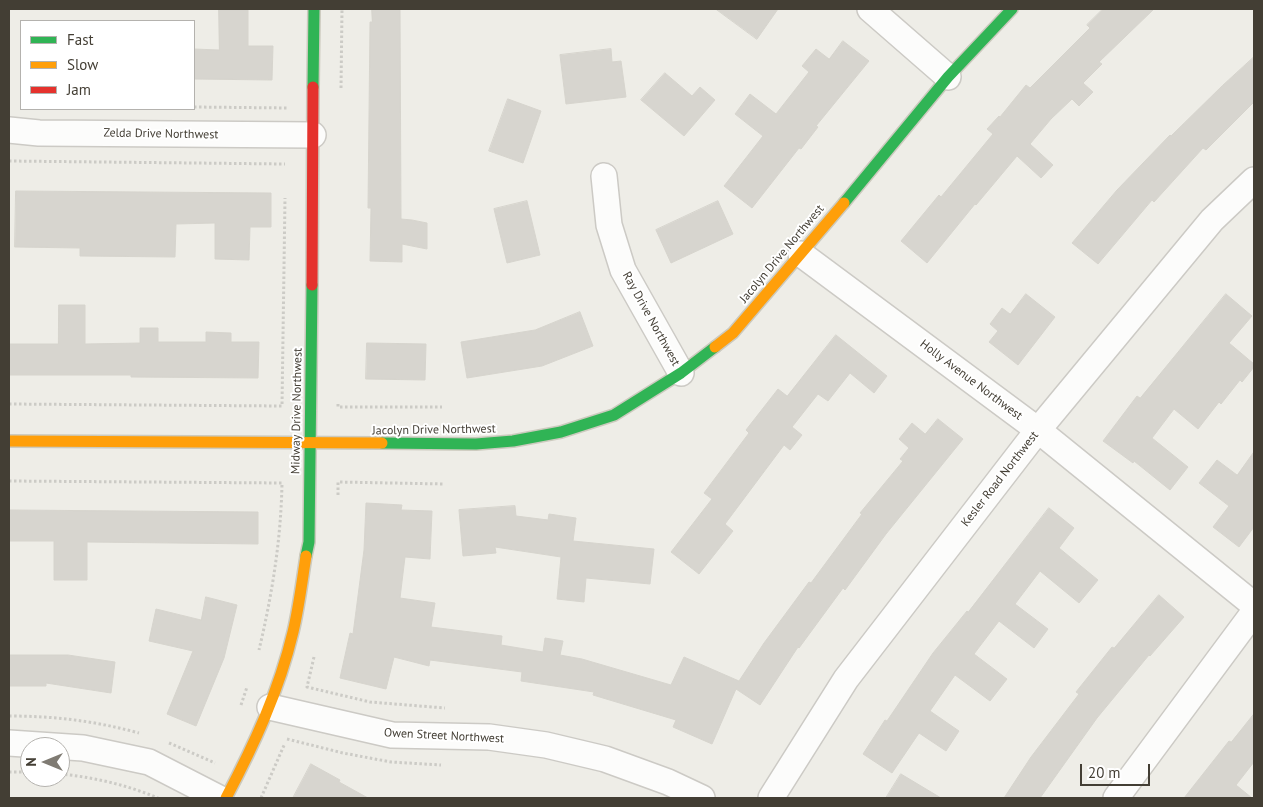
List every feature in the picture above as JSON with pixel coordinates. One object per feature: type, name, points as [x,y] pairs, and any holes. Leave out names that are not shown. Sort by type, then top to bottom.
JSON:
[{"type":"street","name":"Midway Drive Northwest","points":[[226,798],[249,755],[270,707],[292,632],[309,542],[314,9]]},
{"type":"street","points":[[870,9],[948,77]]},
{"type":"street","name":"Jacolyn Drive Northwest","points":[[9,441],[476,444],[513,441],[561,432],[614,415],[681,373],[733,333],[802,254],[948,77],[1012,9]]},
{"type":"street","name":"Zelda Drive Northwest","points":[[9,130],[39,133],[313,135]]},
{"type":"street","name":"Ray Drive Northwest","points":[[604,176],[609,225],[623,270],[681,373]]},
{"type":"street","name":"Kesler Road Northwest","points":[[771,798],[846,679],[1038,430],[1212,220],[1254,180]]},
{"type":"street","name":"Holly Avenue Northwest","points":[[802,254],[1038,430],[1254,605]]},
{"type":"street","points":[[1116,798],[1254,612]]},
{"type":"street","name":"Owen Street Northwest","points":[[270,707],[392,735],[488,737],[546,746],[605,759],[668,782],[702,798]]},
{"type":"street","points":[[9,743],[83,748],[149,762],[219,798]]},
{"type":"path","points":[[341,88],[342,9]]},
{"type":"path","points":[[195,107],[286,108]]},
{"type":"path","points":[[285,157],[285,171]]},
{"type":"path","points":[[9,161],[285,164]]},
{"type":"path","points":[[9,404],[282,406],[285,196]]},
{"type":"path","points":[[338,397],[338,407],[442,407]]},
{"type":"path","points":[[9,481],[282,483],[281,522],[276,565],[257,655]]},
{"type":"path","points":[[337,502],[338,482],[445,484]]},
{"type":"path","points":[[315,654],[307,687],[370,702],[445,708]]},
{"type":"path","points":[[238,713],[247,686]]},
{"type":"path","points":[[261,798],[285,743]]},
{"type":"path","points":[[214,764],[218,756]]},
{"type":"path","points":[[70,776],[103,781],[158,798]]},
{"type":"building","points":[[372,9],[400,9],[401,219],[427,223],[427,249],[402,244],[402,262],[370,261],[371,208],[368,208],[370,22],[372,22]]},
{"type":"building","points":[[716,9],[778,9],[757,39]]},
{"type":"building","points":[[1103,9],[1154,9],[1099,62],[1102,64],[1083,83],[1093,92],[1079,106],[1072,99],[1051,119],[1030,144],[1053,165],[1041,178],[1017,156],[927,263],[901,241],[939,195],[941,197],[993,134],[987,129],[1000,117],[1026,85],[1030,88],[1090,28],[1087,25]]},
{"type":"building","points":[[219,10],[248,10],[248,46],[273,46],[272,80],[195,79],[195,49],[219,50]]},
{"type":"building","points":[[843,41],[869,61],[816,126],[818,127],[801,149],[799,148],[752,208],[724,186],[763,136],[735,114],[750,94],[776,114],[809,72],[802,66],[816,49],[829,59]]},
{"type":"building","points":[[611,49],[612,62],[621,61],[626,97],[566,104],[560,55]]},
{"type":"building","points":[[1254,57],[1254,102],[1206,150],[1203,148],[1154,202],[1152,200],[1098,264],[1072,243],[1117,190],[1170,135]]},
{"type":"building","points":[[665,73],[692,96],[700,87],[715,100],[684,136],[641,100]]},
{"type":"building","points":[[508,99],[541,111],[523,163],[489,151]]},
{"type":"building","points":[[16,191],[271,193],[271,227],[250,227],[249,260],[215,259],[215,223],[176,224],[175,257],[80,256],[80,248],[15,247]]},
{"type":"building","points":[[527,201],[540,255],[507,263],[494,209]]},
{"type":"building","points":[[718,201],[733,234],[671,263],[656,230]]},
{"type":"building","points":[[1026,294],[1055,317],[1018,365],[989,342],[998,331],[990,324],[1002,308],[1010,314]]},
{"type":"building","points":[[1226,294],[1252,316],[1229,343],[1254,364],[1254,367],[1242,382],[1240,380],[1221,404],[1219,402],[1198,429],[1174,409],[1152,438],[1188,467],[1170,490],[1134,461],[1133,463],[1103,441],[1137,396],[1140,398]]},
{"type":"building","points":[[59,305],[85,305],[85,344],[140,343],[140,328],[158,328],[158,342],[206,342],[206,332],[231,333],[231,342],[259,342],[258,378],[9,375],[9,344],[58,344]]},
{"type":"building","points":[[580,312],[593,346],[542,366],[467,378],[461,342],[535,330]]},
{"type":"building","points":[[836,335],[887,376],[874,393],[850,373],[828,401],[818,394],[792,427],[802,435],[790,450],[784,445],[725,524],[733,531],[699,574],[671,552],[712,499],[704,493],[749,433],[746,430],[778,389],[787,396]]},
{"type":"building","points":[[367,343],[426,344],[425,380],[366,379]]},
{"type":"building","points":[[938,419],[963,439],[886,534],[845,590],[843,588],[798,647],[760,705],[736,689],[712,744],[673,727],[676,720],[593,695],[594,692],[521,681],[522,672],[430,660],[429,666],[394,657],[386,689],[340,678],[350,633],[353,634],[364,550],[366,503],[402,505],[401,510],[432,511],[430,559],[405,557],[400,598],[435,603],[431,627],[502,636],[501,645],[543,652],[545,638],[563,641],[560,655],[582,659],[671,685],[684,657],[739,681],[764,643],[862,514],[860,513],[903,461],[900,459],[909,448],[899,439],[912,423],[925,434]]},
{"type":"building","points":[[1254,452],[1254,527],[1239,547],[1213,527],[1229,506],[1199,483],[1217,460],[1237,475]]},
{"type":"building","points":[[515,506],[516,516],[548,520],[549,514],[576,518],[573,541],[654,549],[650,584],[586,578],[584,602],[557,599],[561,557],[495,547],[496,553],[463,556],[459,510]]},
{"type":"building","points":[[1049,508],[1074,528],[1059,548],[1098,580],[1079,603],[1040,571],[1015,604],[1048,629],[1034,648],[999,621],[974,654],[1007,679],[990,701],[955,675],[930,711],[959,731],[946,751],[919,733],[892,773],[863,754],[933,653],[968,612]]},
{"type":"building","points":[[9,510],[258,512],[258,544],[87,542],[87,580],[54,580],[54,541],[9,541]]},
{"type":"building","points":[[1159,595],[1184,617],[1149,655],[1097,718],[1040,798],[1004,798],[1031,757],[1079,694],[1076,692],[1112,647],[1114,648]]},
{"type":"building","points":[[206,597],[237,605],[224,658],[196,726],[167,714],[193,651],[149,641],[156,609],[201,620]]},
{"type":"building","points":[[9,655],[68,655],[115,662],[111,693],[46,683],[46,686],[9,686]]},
{"type":"building","points":[[1254,714],[1254,762],[1236,785],[1252,798],[1184,798],[1229,741],[1231,742]]},
{"type":"building","points":[[311,764],[340,780],[339,782],[368,798],[293,798]]},
{"type":"building","points":[[901,774],[941,798],[886,798]]},
{"type":"traffic: fast","points":[[313,87],[314,9]]},
{"type":"traffic: fast","points":[[844,203],[948,77],[1012,9]]},
{"type":"traffic: fast","points":[[306,556],[309,542],[312,285]]},
{"type":"traffic: fast","points":[[382,443],[476,444],[513,441],[561,432],[614,415],[681,373],[715,347]]},
{"type":"traffic: slow","points":[[715,347],[733,333],[844,203]]},
{"type":"traffic: slow","points":[[9,441],[382,443]]},
{"type":"traffic: slow","points":[[226,798],[256,738],[281,675],[299,604],[306,556]]},
{"type":"traffic: jam","points":[[312,285],[313,87]]}]
